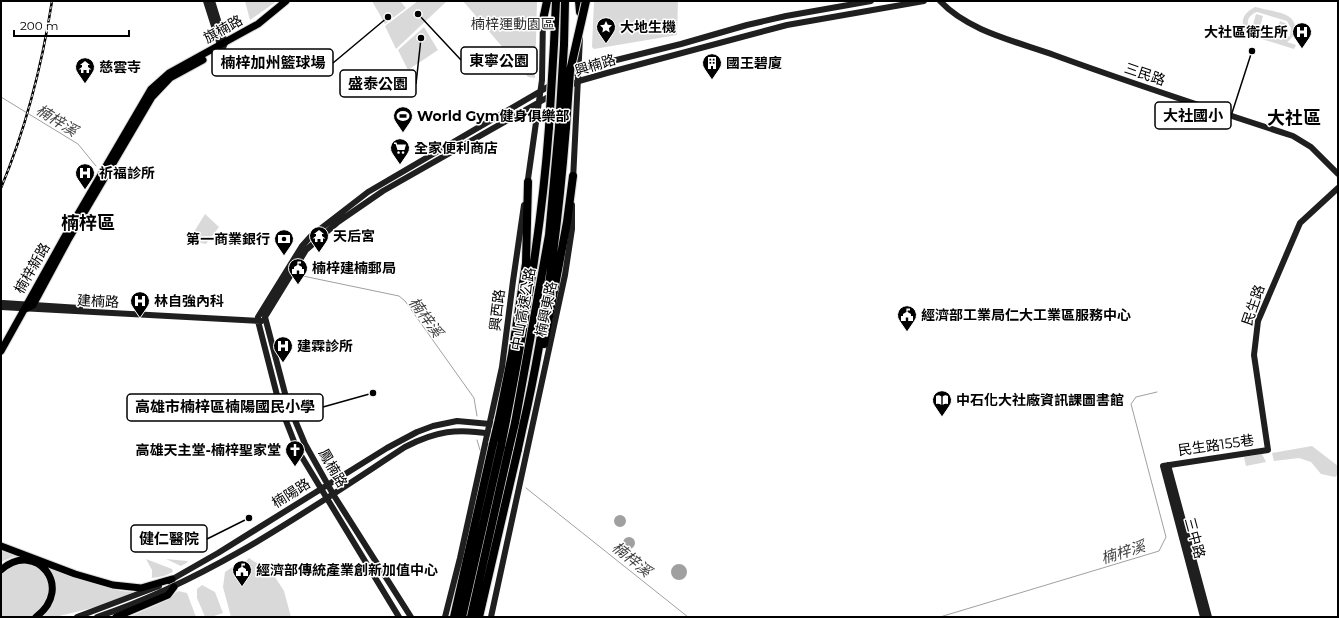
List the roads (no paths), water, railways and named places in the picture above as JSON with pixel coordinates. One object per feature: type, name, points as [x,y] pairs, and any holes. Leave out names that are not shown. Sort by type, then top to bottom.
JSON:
[{"type":"highway","points":[[543,20],[547,1]]},
{"type":"highway","name":"中山高速公路","points":[[462,617],[479,542],[493,445],[502,420],[518,360],[539,233],[549,128],[556,1]]},
{"type":"highway","name":"中山高速公路","points":[[471,617],[489,538],[513,449],[515,423],[549,235],[563,127],[566,1]]},
{"type":"highway","points":[[580,1],[580,12]]},
{"type":"highway","points":[[533,383],[558,221],[563,127],[570,71],[586,1]]},
{"type":"highway","points":[[479,617],[498,534],[513,449],[523,426],[546,335],[567,222],[573,176]]},
{"type":"highway","points":[[502,420],[526,263],[528,182]]},
{"type":"highway","points":[[454,617],[493,445]]},
{"type":"main road","name":"旗楠路","points":[[222,46],[258,24],[286,1]]},
{"type":"main road","name":"旗楠路","points":[[105,172],[149,103],[169,76],[272,19],[292,1]]},
{"type":"main road","name":"楠梓新路","points":[[1,351],[105,172]]},
{"type":"main road","points":[[1,542],[75,570],[83,576]]},
{"type":"main road","points":[[1,546],[83,576],[124,587],[147,587],[173,583]]},
{"type":"main road","points":[[1,570],[12,562],[31,560],[46,570],[52,579],[53,588],[50,603],[36,617]]},
{"type":"main road","points":[[116,617],[168,595],[173,583]]},
{"type":"street","points":[[206,1],[222,46]]},
{"type":"street","points":[[212,1],[222,46]]},
{"type":"street","name":"興西路","points":[[445,617],[483,457],[493,445],[488,434],[502,367],[542,80],[544,1]]},
{"type":"street","name":"興楠路","points":[[309,242],[368,192],[540,90],[580,70],[697,40],[747,25],[871,1]]},
{"type":"street","name":"興楠路","points":[[309,242],[383,191],[538,101],[579,81],[787,25],[924,1]]},
{"type":"street","name":"三民路","points":[[940,1],[951,12],[980,29],[1156,91],[1293,136],[1311,147],[1338,174]]},
{"type":"street","name":"楠興東路","points":[[491,617],[565,276],[572,229],[573,176],[580,70],[580,12]]},
{"type":"street","name":"民生路","points":[[1268,450],[1254,356],[1258,322],[1300,223],[1338,188]]},
{"type":"street","points":[[258,319],[281,278],[290,269],[309,242]]},
{"type":"street","points":[[266,319],[288,280],[290,269]]},
{"type":"street","name":"建楠路","points":[[1,303],[28,306],[266,319]]},
{"type":"street","name":"建楠路","points":[[1,307],[28,306]]},
{"type":"street","name":"鳳楠路","points":[[258,319],[279,403],[297,449],[399,617]]},
{"type":"street","name":"鳳楠路","points":[[266,319],[287,401],[305,444],[333,494],[411,617]]},
{"type":"street","name":"楠陽路","points":[[98,617],[142,601],[387,448],[424,429],[457,421],[490,424],[531,434]]},
{"type":"street","name":"楠陽路","points":[[77,617],[173,583],[230,557],[420,439],[433,434],[454,430],[529,441]]},
{"type":"street","name":"民生路155巷","points":[[1166,465],[1268,450]]},
{"type":"street","points":[[1166,465],[1209,617]]},
{"type":"street","name":"三中路","points":[[1166,465],[1204,617]]},
{"type":"waterway","name":"楠梓溪","points":[[1,97],[78,144],[96,166]]},
{"type":"waterway","name":"楠梓溪","points":[[298,275],[399,296],[405,301],[474,398],[477,416]]},
{"type":"waterway","name":"楠梓溪","points":[[940,617],[1159,551],[1166,537],[1131,404],[1136,397],[1157,392]]},
{"type":"waterway","name":"楠梓溪","points":[[477,440],[480,450]]},
{"type":"waterway","name":"楠梓溪","points":[[526,488],[688,617]]},
{"type":"railway","points":[[1,188],[18,142],[32,96],[52,1]]},
{"type":"place","name":"東寧公園","points":[[418,14]]},
{"type":"place","name":"楠梓加州籃球場","points":[[388,17]]},
{"type":"place","name":"盛泰公園","points":[[421,38]]},
{"type":"place","name":"大地生機","points":[[606,44]]},
{"type":"place","name":"大社區衛生所","points":[[1302,49]]},
{"type":"place","name":"大社國小","points":[[1252,51]]},
{"type":"place","name":"國王碧廈","points":[[712,80]]},
{"type":"place","name":"慈雲寺","points":[[85,84]]},
{"type":"place","name":"World Gym健身俱樂部","points":[[403,133]]},
{"type":"place","name":"全家便利商店","points":[[400,165]]},
{"type":"place","name":"祈福診所","points":[[85,190]]},
{"type":"place","name":"天后宮","points":[[319,253]]},
{"type":"place","name":"第一商業銀行","points":[[284,256]]},
{"type":"place","name":"楠梓建楠郵局","points":[[298,285]]},
{"type":"place","name":"林自強內科","points":[[140,318]]},
{"type":"place","name":"經濟部工業局仁大工業區服務中心","points":[[907,332]]},
{"type":"place","name":"建霖診所","points":[[283,363]]},
{"type":"place","name":"高雄市楠梓區楠陽國民小學","points":[[373,393]]},
{"type":"place","name":"中石化大社廠資訊課圖書館","points":[[942,417]]},
{"type":"place","name":"高雄天主堂-楠梓聖家堂","points":[[295,467]]},
{"type":"place","name":"健仁醫院","points":[[249,518]]},
{"type":"place","name":"經濟部傳統產業創新加值中心","points":[[242,587]]},
{"type":"district","name":"大社區","points":[[1294,118]]},
{"type":"district","name":"楠梓區","points":[[88,223]]},
{"type":"park label","name":"楠梓運動園區","points":[[513,24]]}]
